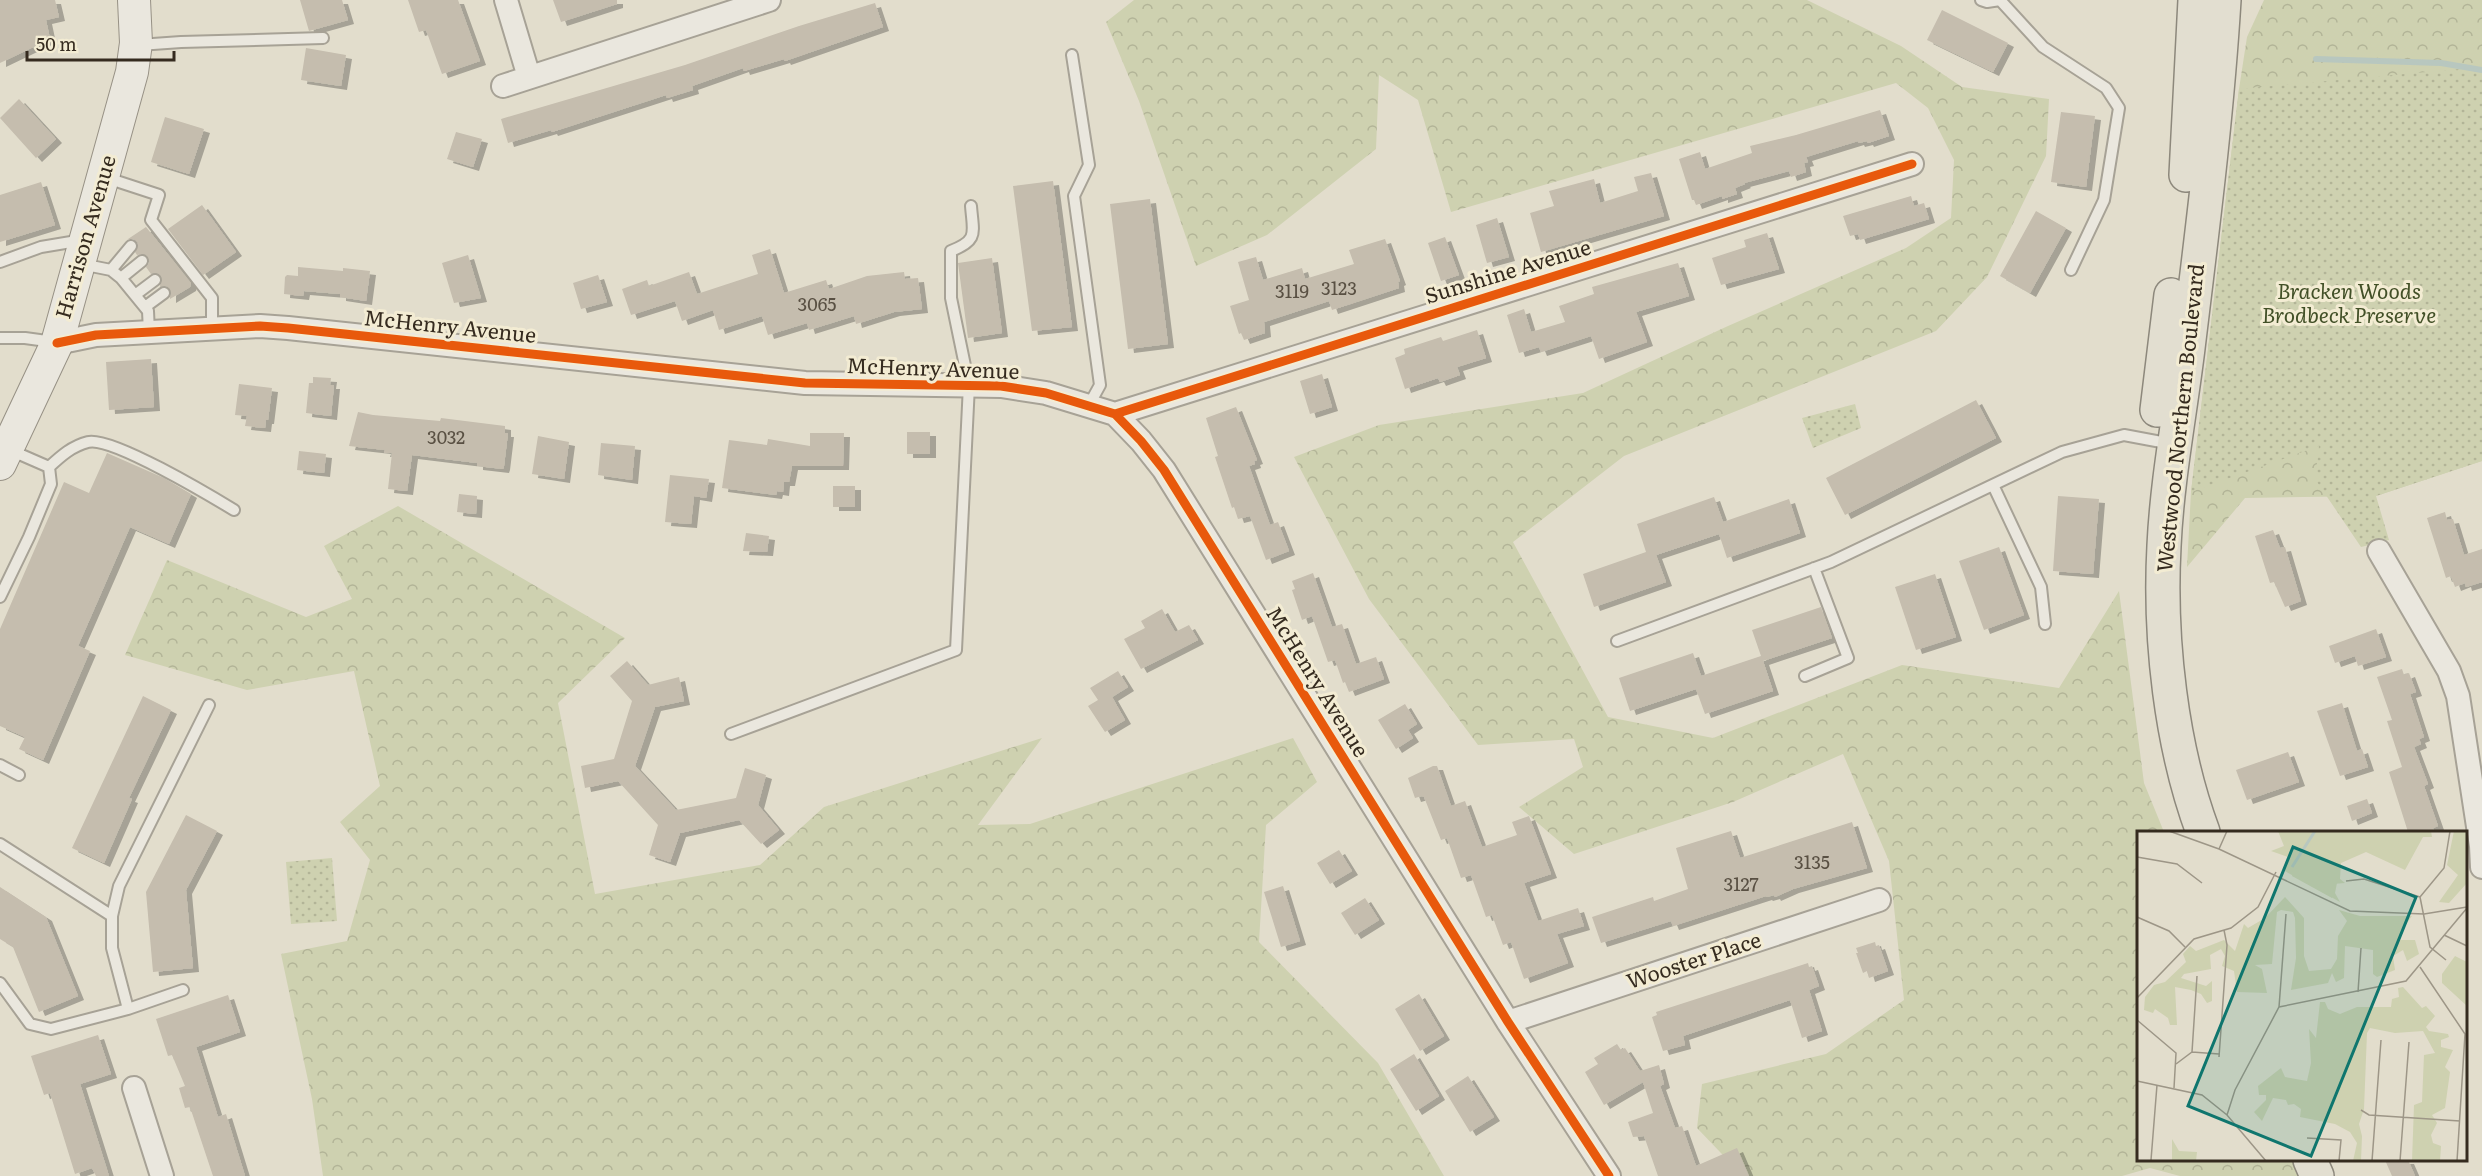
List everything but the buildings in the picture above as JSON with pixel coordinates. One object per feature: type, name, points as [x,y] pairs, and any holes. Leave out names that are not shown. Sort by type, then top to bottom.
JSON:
[{"type":"main road","name":"Harrison Avenue","points":[[4,457],[57,343],[132,72],[136,46],[134,0]]},
{"type":"main road","name":"Westwood Northern Boulevard","points":[[2195,0],[2189,152],[2164,443],[2162,630],[2169,690],[2180,747],[2193,806],[2203,831]]},
{"type":"main road","name":"Westwood Northern Boulevard","points":[[2180,831],[2161,763],[2147,687],[2142,606],[2142,540],[2164,443],[2218,86],[2224,0]]},
{"type":"main road","points":[[2310,1161],[2317,1176]]},
{"type":"main road","points":[[2334,1161],[2341,1176]]},
{"type":"street","points":[[506,0],[529,77]]},
{"type":"street","points":[[503,86],[769,0]]},
{"type":"street","name":"Sunshine Avenue","points":[[1115,414],[1912,164]]},
{"type":"street","name":"McHenry Avenue","points":[[57,343],[96,335],[260,326],[805,383],[1000,386],[1046,393],[1115,414],[1164,470],[1508,1022],[1609,1176]]},
{"type":"street","points":[[2379,551],[2440,652],[2458,696],[2481,846],[2482,867]]},
{"type":"street","name":"Wooster Place","points":[[1508,1022],[1880,900]]},
{"type":"street","points":[[134,1088],[162,1176]]},
{"type":"lane","points":[[1981,0],[1987,2],[2000,0],[2043,47],[2106,88],[2118,108],[2104,200],[2071,270]]},
{"type":"lane","points":[[136,46],[181,42],[323,38]]},
{"type":"lane","points":[[1072,55],[1089,165],[1074,196],[1100,385],[1089,405]]},
{"type":"lane","points":[[103,176],[159,195],[149,223],[189,276],[212,298],[212,329]]},
{"type":"lane","points":[[731,734],[956,650],[969,386],[951,298],[951,251],[968,244],[974,236],[971,206]]},
{"type":"lane","points":[[111,270],[131,246]]},
{"type":"lane","points":[[0,262],[41,247],[82,252],[121,278],[148,311],[149,332]]},
{"type":"lane","points":[[121,278],[142,261]]},
{"type":"lane","points":[[135,295],[155,280]]},
{"type":"lane","points":[[145,308],[164,293]]},
{"type":"lane","points":[[0,338],[25,338],[57,343]]},
{"type":"lane","points":[[1617,641],[1814,568],[2062,452],[2124,435],[2164,443]]},
{"type":"lane","points":[[49,466],[67,451],[90,441],[131,453],[234,510]]},
{"type":"lane","points":[[4,457],[49,466]]},
{"type":"lane","points":[[0,597],[51,484],[49,466]]},
{"type":"lane","points":[[1993,485],[2041,587],[2045,624]]},
{"type":"lane","points":[[1805,676],[1848,658],[1814,568]]},
{"type":"lane","points":[[128,1009],[112,948],[112,916],[119,886],[210,705]]},
{"type":"lane","points":[[0,765],[19,775]]},
{"type":"lane","points":[[0,844],[112,916]]},
{"type":"lane","points":[[0,983],[30,1024],[51,1029],[128,1009],[183,990]]},
{"type":"green space","points":[[1134,0],[1807,0],[1901,46],[1962,87],[2049,99],[2046,156],[1987,277],[1936,331],[1624,456],[1513,542],[1608,717],[1713,738],[1902,665],[2059,688],[2119,591],[2144,783],[2164,831],[2137,831],[2137,1161],[2296,1161],[2303,1176],[2180,1176],[2150,1168],[2122,1176],[1743,1176],[1697,1128],[1702,1084],[1826,1054],[1904,1000],[1889,861],[1843,754],[1733,802],[1574,854],[1519,807],[1583,767],[1574,739],[1478,745],[1369,599],[1294,457],[1379,425],[1583,393],[1906,248],[1951,218],[1954,160],[1928,108],[1896,83],[1451,212],[1418,100],[1379,75],[1376,149],[1267,235],[1196,266],[1139,101],[1106,22]]},
{"type":"green space","name":"Bracken Woods Brodbeck Preserve","points":[[2264,0],[2482,0],[2482,461],[2376,496],[2245,498],[2187,567],[2191,492],[2239,89],[2247,37]]},
{"type":"green space","name":"Bracken Woods Brodbeck Preserve","points":[[2482,67],[2482,461],[2376,496],[2389,540],[2361,547],[2315,479],[2319,446],[2191,492],[2239,89]]},
{"type":"green space","points":[[1855,404],[1861,428],[1813,448],[1802,418]]},
{"type":"green space","points":[[398,506],[625,638],[558,703],[595,894],[760,865],[824,807],[1042,738],[978,825],[1030,824],[1293,738],[1317,782],[1266,825],[1259,942],[1378,1063],[1444,1176],[323,1176],[312,1099],[281,954],[347,941],[370,860],[340,822],[380,786],[354,671],[247,690],[125,655],[167,560],[306,617],[352,599],[324,546]]},
{"type":"green space","points":[[332,858],[337,921],[291,924],[286,862]]},
{"type":"waterway","points":[[2316,59],[2441,63],[2482,70]]},
{"type":"cycle path","points":[[1115,414],[1912,164]]},
{"type":"cycle path","points":[[57,343],[96,335],[260,326],[805,383],[1001,386],[1046,393],[1115,414],[1164,470],[1508,1022],[1609,1176]]}]
